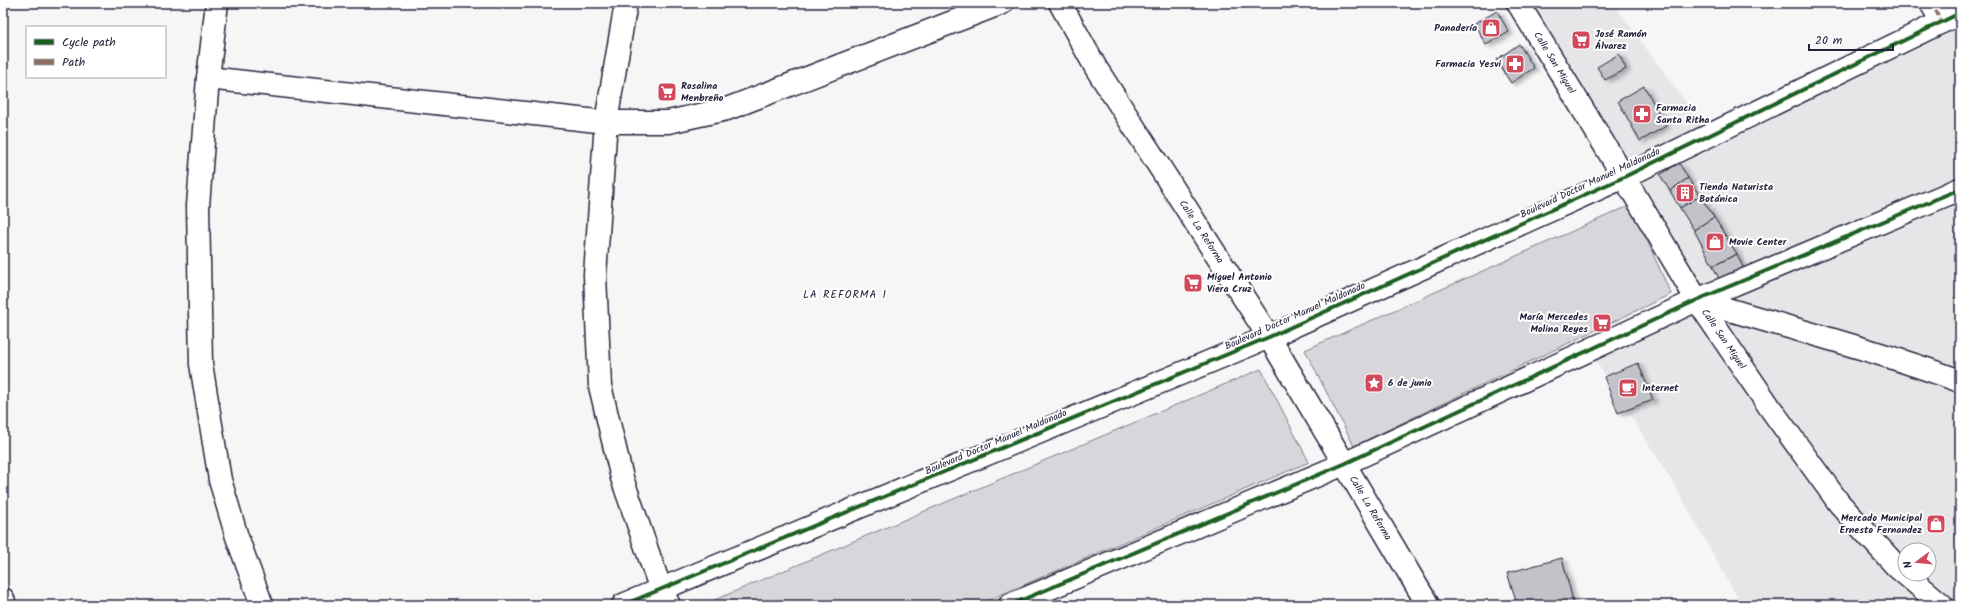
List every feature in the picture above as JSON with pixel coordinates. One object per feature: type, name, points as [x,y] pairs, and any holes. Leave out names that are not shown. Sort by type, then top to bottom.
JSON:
[{"type":"street","points":[[217,3],[208,78],[198,206],[201,364],[220,480],[237,537],[262,605]]},
{"type":"street","points":[[626,3],[606,122],[595,275],[600,386],[622,478],[665,597]]},
{"type":"street","points":[[208,78],[606,122],[668,122],[728,109],[1002,3]]},
{"type":"street","name":"Calle La Reforma","points":[[1060,3],[1096,68],[1269,337],[1428,605]]},
{"type":"street","name":"Calle San Miguel","points":[[1518,3],[1697,300],[1773,412],[1839,503],[1896,567],[1942,605]]},
{"type":"street","points":[[1931,3],[1951,17]]},
{"type":"street","name":"Boulevard Doctor Manuel Maldonado","points":[[623,605],[665,597],[1269,337],[1624,177],[1951,17]]},
{"type":"street","points":[[1010,605],[1344,464],[1697,300],[1960,189]]},
{"type":"street","points":[[1697,300],[1913,364],[1960,381]]},
{"type":"street","points":[[3,599],[5,605]]},
{"type":"shaded area","points":[[1518,3],[1613,3],[1710,135],[1960,13],[1960,605],[1739,605],[1737,597],[1674,484],[1595,360],[1697,300]]},
{"type":"shaded area","points":[[1631,205],[1671,294],[1354,446],[1305,350]]},
{"type":"shaded area","points":[[1261,369],[1309,462],[977,605],[705,604]]},
{"type":"building","name":"Panadería","points":[[1497,11],[1509,32],[1486,45],[1474,24]]},
{"type":"building","name":"Farmacia Yesvi","points":[[1519,44],[1534,68],[1511,83],[1496,60]]},
{"type":"building","points":[[1619,54],[1626,69],[1605,80],[1597,67]]},
{"type":"building","name":"Farmacia Santa Ritha","points":[[1644,86],[1666,126],[1640,141],[1618,101]]},
{"type":"building","points":[[1679,163],[1688,178],[1670,191],[1660,175]]},
{"type":"building","name":"Tienda Naturista Botánica","points":[[1688,178],[1700,196],[1680,208],[1670,191]]},
{"type":"building","points":[[1700,196],[1714,217],[1694,230],[1680,208]]},
{"type":"building","name":"Movie Center","points":[[1714,217],[1737,254],[1713,266],[1694,230]]},
{"type":"building","points":[[1737,254],[1746,274],[1722,285],[1713,266]]},
{"type":"building","name":"Internet","points":[[1638,363],[1653,400],[1618,413],[1604,377]]},
{"type":"building","points":[[1562,558],[1574,605],[1514,605],[1517,603],[1507,573]]},
{"type":"marked path","points":[[1931,3],[1942,22]]},
{"type":"cycle path","points":[[623,605],[1269,337],[1624,177],[1960,13]]},
{"type":"cycle path","points":[[1010,605],[1344,464],[1697,300],[1960,189]]},
{"type":"place","name":"Panadería","points":[[1491,28]]},
{"type":"place","name":"José Ramón Álvarez","points":[[1581,40]]},
{"type":"place","name":"Farmacia Yesvi","points":[[1515,64]]},
{"type":"place","name":"Rosalina Menbreño","points":[[667,92]]},
{"type":"place","name":"Farmacia Santa Ritha","points":[[1642,114]]},
{"type":"place","name":"Tienda Naturista Botánica","points":[[1685,193]]},
{"type":"place","name":"Movie Center","points":[[1715,242]]},
{"type":"place","name":"Miguel Antonio Viera Cruz","points":[[1193,283]]},
{"type":"place","name":"María Mercedes Molina Reyes","points":[[1602,323]]},
{"type":"place","name":"6 de junio","points":[[1374,383]]},
{"type":"place","name":"Internet","points":[[1628,388]]},
{"type":"place","name":"Mercado Municipal Ernesto Fernandez","points":[[1936,524]]},
{"type":"district","name":"LA REFORMA 1","points":[[845,295]]}]
